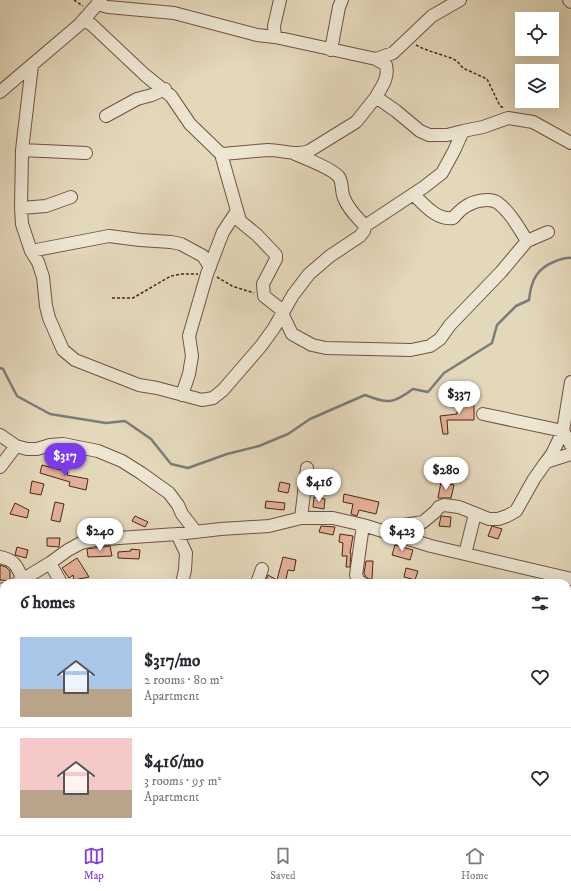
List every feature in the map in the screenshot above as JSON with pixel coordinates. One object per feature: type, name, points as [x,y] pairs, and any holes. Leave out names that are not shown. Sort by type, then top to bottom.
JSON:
[{"type":"street","points":[[274,38],[274,26],[280,0]]},
{"type":"street","points":[[331,50],[339,7],[342,0]]},
{"type":"street","points":[[376,59],[393,53],[432,16],[460,0]]},
{"type":"street","points":[[0,92],[84,19],[99,2],[108,7],[174,13],[257,36],[274,38],[376,59],[386,65],[388,72],[386,79]]},
{"type":"street","points":[[84,19],[94,26],[145,75],[165,89],[190,124],[220,154],[240,221],[257,235],[276,255],[276,259],[263,284],[264,296],[282,312],[292,334],[312,345],[326,348],[411,350],[430,346],[440,339],[450,325],[501,272],[527,240],[548,232]]},
{"type":"street","points":[[295,154],[309,151],[356,122],[376,97],[404,43]]},
{"type":"street","points":[[32,65],[22,150],[22,224],[31,251],[38,262],[43,277],[46,306],[49,318],[63,350],[74,360],[139,385],[157,388],[202,400],[213,398],[237,375],[274,328],[293,295],[309,274],[330,256],[360,236],[364,231],[365,226],[442,173],[463,131]]},
{"type":"street","points":[[106,116],[136,99],[152,95],[165,89]]},
{"type":"street","points":[[376,97],[396,111],[406,121],[420,131],[429,135],[447,135],[483,128],[495,124],[502,119],[516,118],[533,122],[571,143]]},
{"type":"street","points":[[22,150],[86,154]]},
{"type":"street","points":[[220,154],[271,150],[295,154],[331,171],[338,176],[341,181],[343,198],[350,209],[365,226]]},
{"type":"street","points":[[412,194],[436,215],[444,218],[453,218],[464,207],[472,204],[481,201],[493,200],[498,203],[508,214],[527,240]]},
{"type":"street","points":[[21,208],[46,206],[71,197]]},
{"type":"street","points":[[182,395],[192,356],[189,336],[208,270],[223,232],[237,211]]},
{"type":"street","points":[[31,251],[109,236],[116,236],[181,244],[203,256],[208,270]]},
{"type":"street","points":[[385,531],[398,526],[423,522],[439,507],[444,505],[459,507],[489,519],[498,519],[516,511],[534,479],[552,454],[563,431],[571,382]]},
{"type":"street","points":[[483,414],[563,431],[571,445]]},
{"type":"street","points":[[0,435],[16,446],[27,449],[37,449],[50,445],[63,444],[98,451],[122,461],[169,493],[178,505],[182,514],[196,532]]},
{"type":"street","points":[[0,467],[16,446]]},
{"type":"street","points":[[546,462],[571,454]]},
{"type":"street","points":[[301,518],[307,468]]},
{"type":"street","points":[[465,554],[475,514]]},
{"type":"street","points":[[23,579],[81,543],[119,538],[269,526],[301,518],[333,518],[385,531],[431,546],[571,578]]},
{"type":"street","points":[[358,579],[356,575],[363,525]]},
{"type":"street","points":[[177,534],[186,553],[183,579]]},
{"type":"street","points":[[0,556],[12,560],[17,566],[20,579]]},
{"type":"street","points":[[50,563],[59,579]]},
{"type":"street","points":[[258,579],[262,569]]},
{"type":"path","points":[[404,43],[451,58],[457,61],[463,68],[487,78],[500,106],[505,109]]},
{"type":"path","points":[[112,298],[133,298],[171,276],[208,270],[232,286],[253,293],[259,297]]},
{"type":"building","points":[[458,403],[474,403],[474,420],[447,420],[448,434],[443,434],[440,416],[457,414]]},
{"type":"building","points":[[42,465],[68,472],[67,475],[88,479],[86,490],[69,486],[70,482],[40,473]]},
{"type":"building","points":[[32,481],[44,484],[41,495],[30,493]]},
{"type":"building","points":[[280,482],[290,484],[288,493],[278,491]]},
{"type":"building","points":[[441,482],[454,485],[451,498],[438,498]]},
{"type":"building","points":[[344,494],[379,502],[376,514],[359,510],[357,516],[351,514],[353,504],[343,502]]},
{"type":"building","points":[[314,497],[325,499],[324,509],[313,507]]},
{"type":"building","points":[[266,501],[285,503],[284,510],[265,508]]},
{"type":"building","points":[[55,502],[64,504],[60,522],[51,520]]},
{"type":"building","points":[[15,503],[29,510],[27,518],[10,514]]},
{"type":"building","points":[[135,516],[148,522],[145,527],[132,521]]},
{"type":"building","points":[[441,516],[451,517],[450,527],[439,526]]},
{"type":"building","points":[[321,526],[335,527],[333,535],[319,532]]},
{"type":"building","points":[[492,526],[502,529],[498,539],[488,536]]},
{"type":"building","points":[[340,534],[353,536],[350,553],[350,567],[346,567],[347,556],[342,556],[343,543],[339,542]]},
{"type":"building","points":[[47,538],[60,538],[59,547],[47,546]]},
{"type":"building","points":[[395,545],[413,550],[410,560],[392,555]]},
{"type":"building","points":[[110,546],[112,556],[88,557],[87,549]]},
{"type":"building","points":[[17,547],[28,550],[26,558],[15,555]]},
{"type":"building","points":[[131,549],[140,550],[139,559],[118,558],[118,552],[131,551]]},
{"type":"building","points":[[283,557],[296,560],[294,571],[288,570],[286,579],[277,579]]},
{"type":"building","points":[[77,558],[89,577],[74,579],[73,575],[69,578],[62,568]]},
{"type":"building","points":[[366,561],[373,561],[372,579],[368,579],[364,574]]},
{"type":"building","points":[[0,565],[6,567],[10,571],[10,579],[0,579]]},
{"type":"building","points":[[406,568],[418,571],[415,579],[404,577]]},
{"type":"building","points":[[268,575],[275,579],[266,579]]},
{"type":"waterway","points":[[0,368],[3,369],[17,396],[50,414],[106,423],[125,421],[151,439],[171,464],[188,468],[227,454],[259,446],[288,434],[310,419],[365,395],[379,400],[390,401],[400,398],[413,389],[428,392],[444,373],[492,343],[497,325],[516,306],[529,300],[533,281],[544,267],[556,261],[571,258]]}]
